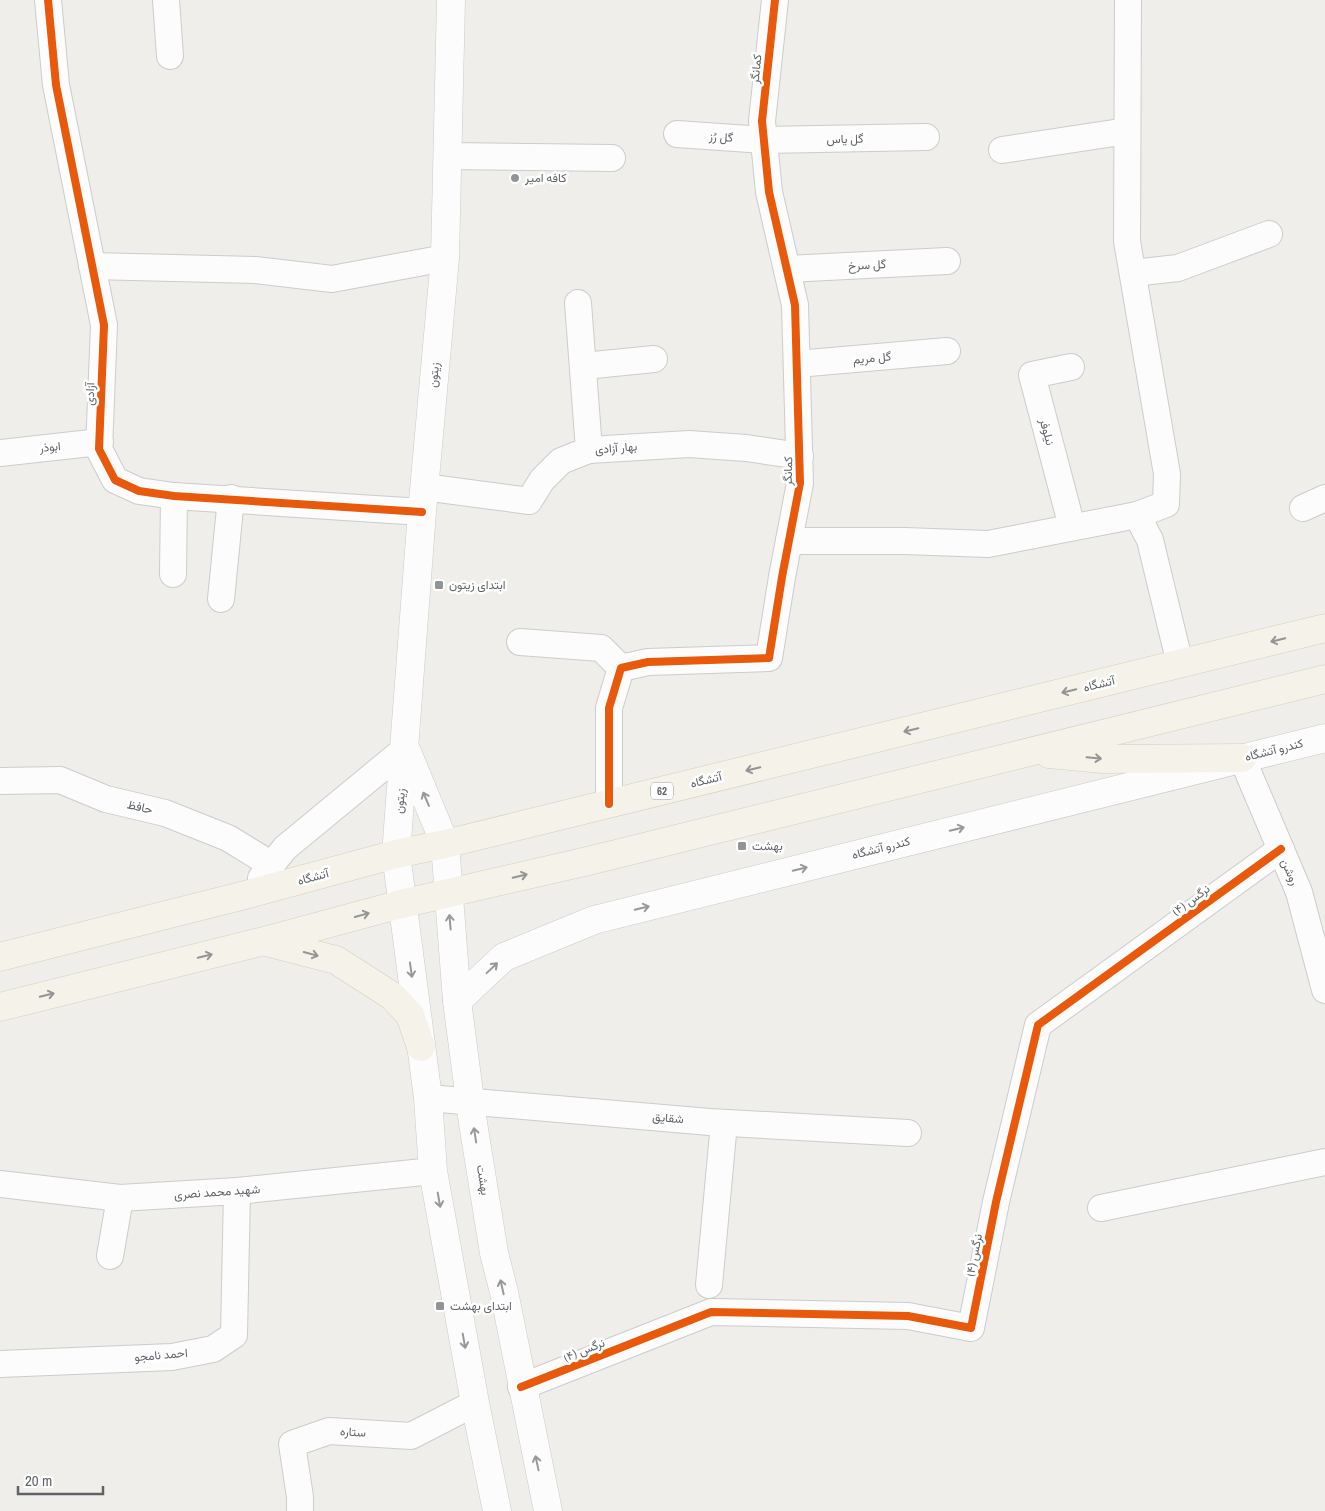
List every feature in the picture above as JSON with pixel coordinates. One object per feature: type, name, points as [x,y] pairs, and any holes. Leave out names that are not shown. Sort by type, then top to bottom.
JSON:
[{"type":"main road","name":"زیتون","points":[[402,904],[396,854],[423,499],[445,258],[450,0]]},
{"type":"main road","name":"آتشگاه","points":[[0,958],[396,854],[445,844],[1325,628]]},
{"type":"main road","points":[[0,1007],[264,941],[402,904],[1325,679]]},
{"type":"main road","name":"کندرو آتشگاه","points":[[457,1001],[504,957],[594,920],[1325,738]]},
{"type":"main road","name":"زیتون","points":[[405,749],[445,844]]},
{"type":"main road","points":[[1028,752],[1103,759],[1242,758]]},
{"type":"main road","name":"بهشت","points":[[445,844],[457,1001],[494,1252],[504,1292],[521,1388],[548,1511]]},
{"type":"main road","points":[[402,904],[428,1098],[433,1171],[475,1403],[497,1511]]},
{"type":"main road","points":[[264,941],[336,960],[392,996],[410,1015],[421,1047]]},
{"type":"street","name":"آزادی","points":[[48,0],[56,85],[104,325],[99,449],[115,480],[139,491],[174,496],[423,499]]},
{"type":"street","points":[[166,0],[170,56]]},
{"type":"street","name":"کمانگر","points":[[621,668],[648,662],[769,658],[800,483],[795,305],[769,192],[762,121],[775,0]]},
{"type":"street","points":[[789,541],[912,541],[988,544],[1137,515],[1166,504],[1167,474],[1127,241],[1128,0]]},
{"type":"street","points":[[1002,150],[1127,131]]},
{"type":"street","name":"گل رُز","points":[[677,134],[764,140]]},
{"type":"street","name":"گل یاس","points":[[764,140],[926,137]]},
{"type":"street","points":[[447,156],[612,158]]},
{"type":"street","points":[[1132,273],[1178,268],[1269,234]]},
{"type":"street","points":[[92,266],[255,270],[332,279],[445,258]]},
{"type":"street","name":"گل سرخ","points":[[787,269],[947,261]]},
{"type":"street","points":[[578,303],[589,450]]},
{"type":"street","name":"گل مریم","points":[[797,364],[947,351]]},
{"type":"street","points":[[584,366],[654,359]]},
{"type":"street","name":"نیلوفر","points":[[1071,367],[1032,375],[1072,527]]},
{"type":"street","name":"ابوذر","points":[[0,453],[100,442]]},
{"type":"street","name":"بهار آزادی","points":[[423,499],[529,501],[542,480],[561,461],[589,450],[688,444],[746,448],[800,456]]},
{"type":"street","points":[[173,574],[174,496]]},
{"type":"street","points":[[221,599],[231,498]]},
{"type":"street","points":[[1137,515],[1150,540],[1180,664]]},
{"type":"street","points":[[520,642],[601,648],[621,668],[609,708],[609,804]]},
{"type":"street","points":[[245,895],[285,848],[405,749]]},
{"type":"street","name":"روشن","points":[[1242,758],[1299,892],[1315,910],[1325,990]]},
{"type":"street","name":"حافظ","points":[[0,781],[60,780],[106,799],[165,813],[183,820],[228,838],[272,864]]},
{"type":"street","name":"نرگس (۴)","points":[[521,1388],[712,1312],[908,1316],[971,1328],[996,1202],[1038,1025],[1280,849]]},
{"type":"street","name":"شقایق","points":[[428,1098],[724,1123],[908,1133]]},
{"type":"street","points":[[709,1284],[724,1123]]},
{"type":"street","points":[[1101,1208],[1325,1162]]},
{"type":"street","name":"شهید محمد نصری","points":[[0,1184],[120,1198],[237,1191],[433,1171]]},
{"type":"street","name":"احمد نامجو","points":[[0,1364],[92,1358],[172,1357],[213,1349],[234,1335],[237,1191]]},
{"type":"street","points":[[110,1256],[120,1198]]},
{"type":"street","name":"ستاره","points":[[300,1511],[300,1496],[292,1444],[328,1431],[411,1436],[475,1403]]},
{"type":"cycle path","points":[[48,0],[56,85],[104,325],[99,449],[115,480],[139,491],[174,496],[422,512]]},
{"type":"cycle path","points":[[609,804],[609,708],[621,668],[648,662],[769,658],[800,483],[795,305],[769,192],[762,121],[775,0]]},
{"type":"cycle path","points":[[521,1387],[711,1312],[908,1316],[971,1328],[996,1202],[1038,1025],[1281,849]]},
{"type":"place","name":"کافه امیر","points":[[515,178]]},
{"type":"place","name":"ابتدای زیتون","points":[[439,585]]},
{"type":"place","name":"بهشت","points":[[742,846]]},
{"type":"place","name":"ابتدای بهشت","points":[[440,1306]]}]
